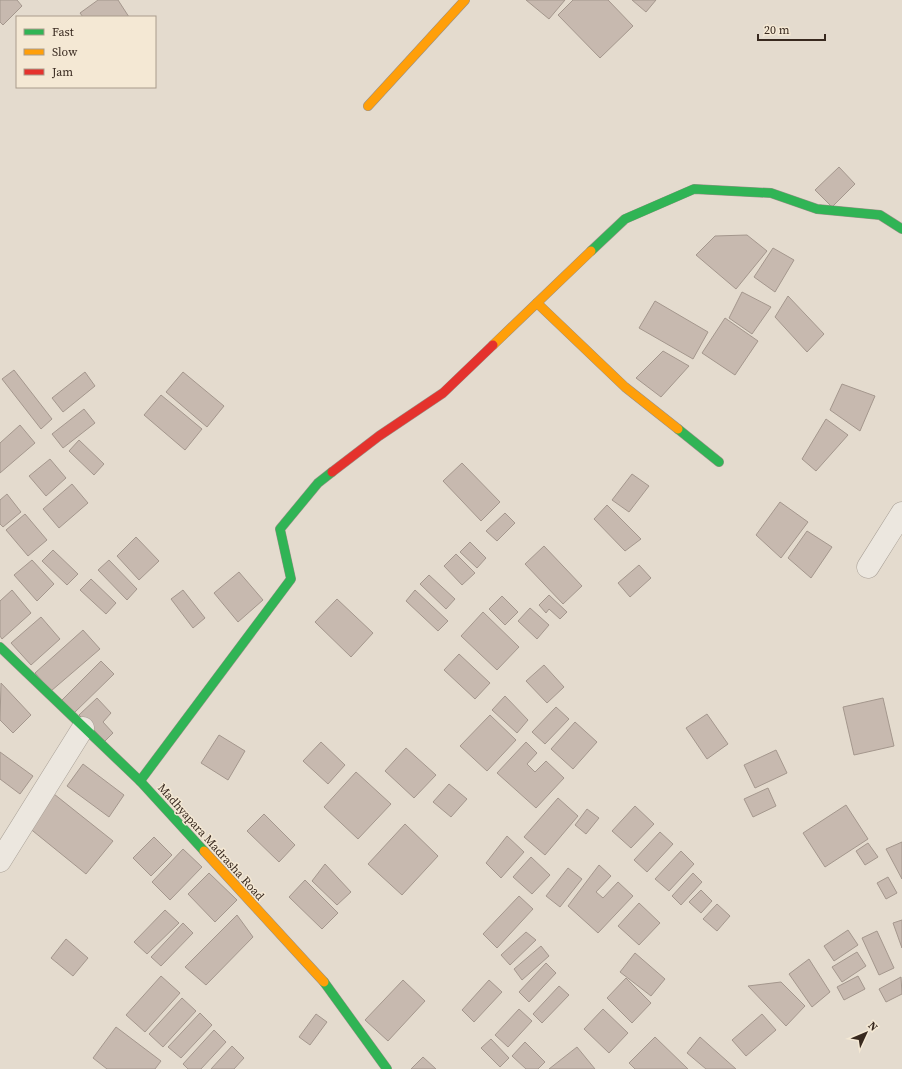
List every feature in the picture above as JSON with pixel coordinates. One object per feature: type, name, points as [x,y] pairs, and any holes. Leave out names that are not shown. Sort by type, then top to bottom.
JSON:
[{"type":"street","points":[[368,106],[464,0]]},
{"type":"street","points":[[140,782],[291,579],[280,530],[318,483],[379,436],[443,393],[625,219],[694,189],[770,193],[817,209],[880,215],[902,229]]},
{"type":"street","points":[[537,303],[625,387],[720,462]]},
{"type":"street","points":[[868,567],[902,513]]},
{"type":"street","name":"Madhyapara Madrasha Road","points":[[0,647],[140,782],[329,988],[387,1069]]},
{"type":"street","points":[[0,861],[83,728]]},
{"type":"building","points":[[0,0],[17,0],[22,6],[3,25],[0,22]]},
{"type":"building","points":[[98,0],[118,0],[128,16],[82,16],[80,13]]},
{"type":"building","points":[[526,0],[565,0],[549,19]]},
{"type":"building","points":[[573,0],[608,0],[633,26],[600,58],[558,15]]},
{"type":"building","points":[[632,0],[656,0],[646,12]]},
{"type":"building","points":[[839,167],[855,184],[832,207],[815,190]]},
{"type":"building","points":[[747,235],[767,251],[736,289],[696,255],[715,236]]},
{"type":"building","points":[[773,248],[794,260],[775,292],[754,277]]},
{"type":"building","points":[[742,292],[771,307],[752,334],[729,318]]},
{"type":"building","points":[[788,296],[824,334],[807,352],[775,317]]},
{"type":"building","points":[[655,301],[708,332],[693,359],[639,328]]},
{"type":"building","points":[[725,318],[758,341],[735,375],[702,353]]},
{"type":"building","points":[[663,351],[689,366],[661,397],[636,378]]},
{"type":"building","points":[[14,370],[52,419],[41,429],[2,379]]},
{"type":"building","points":[[85,372],[95,386],[63,412],[52,398]]},
{"type":"building","points":[[183,372],[224,406],[207,427],[166,392]]},
{"type":"building","points":[[842,384],[875,396],[860,431],[830,410]]},
{"type":"building","points":[[161,395],[202,429],[185,450],[144,415]]},
{"type":"building","points":[[84,409],[95,423],[63,448],[52,434]]},
{"type":"building","points":[[826,419],[848,435],[816,471],[802,459]]},
{"type":"building","points":[[20,425],[35,443],[0,473],[0,443]]},
{"type":"building","points":[[79,440],[104,464],[94,475],[69,451]]},
{"type":"building","points":[[50,459],[66,478],[46,496],[29,476]]},
{"type":"building","points":[[462,463],[500,502],[481,521],[443,481]]},
{"type":"building","points":[[632,474],[649,486],[629,512],[612,500]]},
{"type":"building","points":[[72,484],[88,503],[59,528],[43,509]]},
{"type":"building","points":[[7,494],[21,512],[3,527],[0,524],[0,500]]},
{"type":"building","points":[[780,502],[808,522],[781,558],[756,535]]},
{"type":"building","points":[[607,505],[641,539],[625,551],[594,519]]},
{"type":"building","points":[[505,513],[515,523],[497,541],[486,531]]},
{"type":"building","points":[[25,514],[47,540],[28,556],[6,530]]},
{"type":"building","points":[[807,531],[832,547],[811,578],[788,558]]},
{"type":"building","points":[[136,537],[159,561],[139,580],[117,556]]},
{"type":"building","points":[[470,542],[486,558],[477,568],[460,552]]},
{"type":"building","points":[[544,546],[582,586],[563,604],[525,564]]},
{"type":"building","points":[[53,550],[78,574],[67,585],[42,561]]},
{"type":"building","points":[[456,554],[475,573],[462,585],[444,566]]},
{"type":"building","points":[[32,560],[54,584],[37,601],[14,575]]},
{"type":"building","points":[[109,560],[137,589],[127,600],[98,570]]},
{"type":"building","points":[[639,565],[651,578],[630,597],[618,583]]},
{"type":"building","points":[[239,572],[263,600],[238,622],[214,593]]},
{"type":"building","points":[[429,575],[455,599],[446,609],[420,584]]},
{"type":"building","points":[[91,579],[116,603],[106,614],[80,590]]},
{"type":"building","points":[[12,590],[31,613],[2,639],[0,636],[0,601]]},
{"type":"building","points":[[183,590],[205,618],[193,628],[171,599]]},
{"type":"building","points":[[415,590],[448,621],[438,631],[406,601]]},
{"type":"building","points":[[549,595],[567,612],[560,619],[549,609],[546,613],[539,605]]},
{"type":"building","points":[[502,596],[518,612],[505,625],[489,609]]},
{"type":"building","points":[[337,599],[373,633],[351,657],[315,622]]},
{"type":"building","points":[[530,608],[549,625],[537,639],[518,621]]},
{"type":"building","points":[[483,612],[519,647],[497,670],[461,636]]},
{"type":"building","points":[[41,617],[60,639],[31,665],[11,643]]},
{"type":"building","points":[[83,630],[100,649],[51,691],[35,673]]},
{"type":"building","points":[[459,654],[490,683],[475,699],[444,670]]},
{"type":"building","points":[[101,661],[114,674],[74,713],[62,700]]},
{"type":"building","points":[[544,665],[564,687],[547,703],[526,681]]},
{"type":"building","points":[[1,683],[31,715],[13,733],[0,720]]},
{"type":"building","points":[[505,696],[528,720],[517,733],[492,710]]},
{"type":"building","points":[[97,698],[111,713],[103,722],[113,733],[105,741],[79,715]]},
{"type":"building","points":[[883,698],[894,746],[854,755],[843,707]]},
{"type":"building","points":[[556,707],[569,719],[545,744],[532,732]]},
{"type":"building","points":[[707,714],[728,744],[707,759],[686,728]]},
{"type":"building","points":[[490,715],[516,740],[487,771],[460,746]]},
{"type":"building","points":[[575,722],[597,742],[573,769],[551,749]]},
{"type":"building","points":[[219,735],[245,751],[228,780],[201,763]]},
{"type":"building","points":[[321,742],[345,765],[328,784],[303,761]]},
{"type":"building","points":[[526,742],[537,753],[527,764],[535,772],[546,761],[564,778],[536,808],[497,773]]},
{"type":"building","points":[[406,748],[436,775],[414,798],[385,771]]},
{"type":"building","points":[[776,750],[787,773],[755,788],[744,765]]},
{"type":"building","points":[[0,752],[33,776],[20,794],[0,779]]},
{"type":"building","points":[[83,764],[124,795],[109,817],[67,786]]},
{"type":"building","points":[[356,772],[391,804],[358,839],[324,807]]},
{"type":"building","points":[[449,784],[467,799],[451,817],[433,802]]},
{"type":"building","points":[[768,788],[776,806],[753,817],[744,799]]},
{"type":"building","points":[[54,794],[113,841],[86,874],[28,827]]},
{"type":"building","points":[[558,798],[578,816],[545,855],[524,837]]},
{"type":"building","points":[[846,805],[868,839],[825,867],[803,833]]},
{"type":"building","points":[[635,806],[654,824],[631,848],[612,831]]},
{"type":"building","points":[[587,809],[599,818],[586,834],[575,825]]},
{"type":"building","points":[[264,814],[295,845],[279,862],[247,831]]},
{"type":"building","points":[[405,824],[438,856],[402,895],[368,864]]},
{"type":"building","points":[[660,832],[673,844],[647,872],[634,860]]},
{"type":"building","points":[[507,836],[524,852],[501,878],[486,863]]},
{"type":"building","points":[[154,837],[172,855],[151,876],[133,858]]},
{"type":"building","points":[[902,842],[902,879],[886,849]]},
{"type":"building","points":[[868,843],[878,857],[865,865],[856,851]]},
{"type":"building","points":[[183,849],[202,867],[170,900],[152,882]]},
{"type":"building","points":[[681,851],[694,864],[669,891],[655,879]]},
{"type":"building","points":[[531,857],[550,875],[532,894],[513,877]]},
{"type":"building","points":[[325,864],[351,892],[337,905],[312,881]]},
{"type":"building","points":[[599,865],[611,876],[596,892],[603,898],[618,882],[633,896],[598,933],[568,906]]},
{"type":"building","points":[[568,868],[582,879],[560,907],[546,896]]},
{"type":"building","points":[[209,873],[237,900],[215,922],[188,894]]},
{"type":"building","points":[[693,873],[702,882],[681,905],[672,896]]},
{"type":"building","points":[[888,877],[897,893],[886,899],[877,883]]},
{"type":"building","points":[[305,880],[338,913],[322,929],[289,897]]},
{"type":"building","points":[[701,890],[712,901],[701,913],[689,902]]},
{"type":"building","points":[[519,896],[533,909],[497,948],[483,934]]},
{"type":"building","points":[[639,903],[660,923],[639,945],[618,926]]},
{"type":"building","points":[[717,904],[730,916],[717,931],[703,919]]},
{"type":"building","points":[[165,910],[179,923],[147,954],[134,942]]},
{"type":"building","points":[[237,915],[253,937],[206,985],[185,967]]},
{"type":"building","points":[[902,920],[902,948],[893,923]]},
{"type":"building","points":[[183,923],[193,933],[161,966],[151,957]]},
{"type":"building","points":[[848,930],[858,945],[834,961],[824,946]]},
{"type":"building","points":[[877,931],[894,968],[879,975],[862,938]]},
{"type":"building","points":[[526,932],[536,940],[510,965],[501,955]]},
{"type":"building","points":[[66,939],[88,958],[73,976],[51,958]]},
{"type":"building","points":[[541,946],[549,956],[522,980],[514,969]]},
{"type":"building","points":[[857,952],[866,966],[842,982],[832,967]]},
{"type":"building","points":[[635,953],[665,979],[651,996],[620,972]]},
{"type":"building","points":[[809,959],[830,992],[812,1007],[789,974]]},
{"type":"building","points":[[546,963],[556,973],[529,1002],[519,992]]},
{"type":"building","points":[[161,976],[180,993],[145,1032],[126,1015]]},
{"type":"building","points":[[858,976],[865,989],[844,1000],[837,987]]},
{"type":"building","points":[[901,977],[902,994],[886,1002],[879,989]]},
{"type":"building","points":[[626,978],[651,1003],[632,1023],[607,998]]},
{"type":"building","points":[[403,980],[425,1001],[388,1041],[365,1020]]},
{"type":"building","points":[[489,980],[502,992],[474,1022],[462,1010]]},
{"type":"building","points":[[781,982],[805,1006],[786,1026],[748,986]]},
{"type":"building","points":[[559,986],[569,995],[542,1023],[533,1014]]},
{"type":"building","points":[[182,998],[196,1011],[163,1047],[149,1034]]},
{"type":"building","points":[[519,1009],[532,1021],[508,1047],[495,1035]]},
{"type":"building","points":[[603,1009],[628,1033],[609,1053],[584,1029]]},
{"type":"building","points":[[200,1013],[212,1025],[181,1058],[168,1047]]},
{"type":"building","points":[[316,1014],[327,1022],[310,1045],[299,1037]]},
{"type":"building","points":[[762,1014],[776,1030],[746,1056],[732,1040]]},
{"type":"building","points":[[116,1027],[161,1061],[155,1069],[107,1069],[93,1058]]},
{"type":"building","points":[[214,1030],[226,1042],[201,1069],[188,1069],[183,1064]]},
{"type":"building","points":[[655,1037],[688,1069],[635,1069],[629,1063]]},
{"type":"building","points":[[700,1037],[736,1069],[706,1069],[687,1053]]},
{"type":"building","points":[[491,1039],[509,1058],[500,1067],[481,1048]]},
{"type":"building","points":[[525,1042],[545,1062],[538,1069],[526,1069],[512,1056]]},
{"type":"building","points":[[232,1046],[244,1058],[234,1069],[211,1069]]},
{"type":"building","points":[[577,1047],[595,1069],[549,1069]]},
{"type":"building","points":[[423,1057],[436,1069],[411,1069]]},
{"type":"traffic: fast","points":[[591,251],[625,219],[694,189],[771,193],[817,209],[880,215],[902,229]]},
{"type":"traffic: fast","points":[[678,429],[719,462]]},
{"type":"traffic: fast","points":[[140,781],[291,579],[280,529],[318,483],[332,472]]},
{"type":"traffic: fast","points":[[0,647],[140,781],[204,851]]},
{"type":"traffic: fast","points":[[324,982],[387,1069]]},
{"type":"traffic: slow","points":[[368,106],[465,0]]},
{"type":"traffic: slow","points":[[493,345],[591,251]]},
{"type":"traffic: slow","points":[[537,303],[625,387],[678,429]]},
{"type":"traffic: slow","points":[[204,851],[324,982]]},
{"type":"traffic: jam","points":[[332,472],[379,436],[443,393],[493,345]]}]
